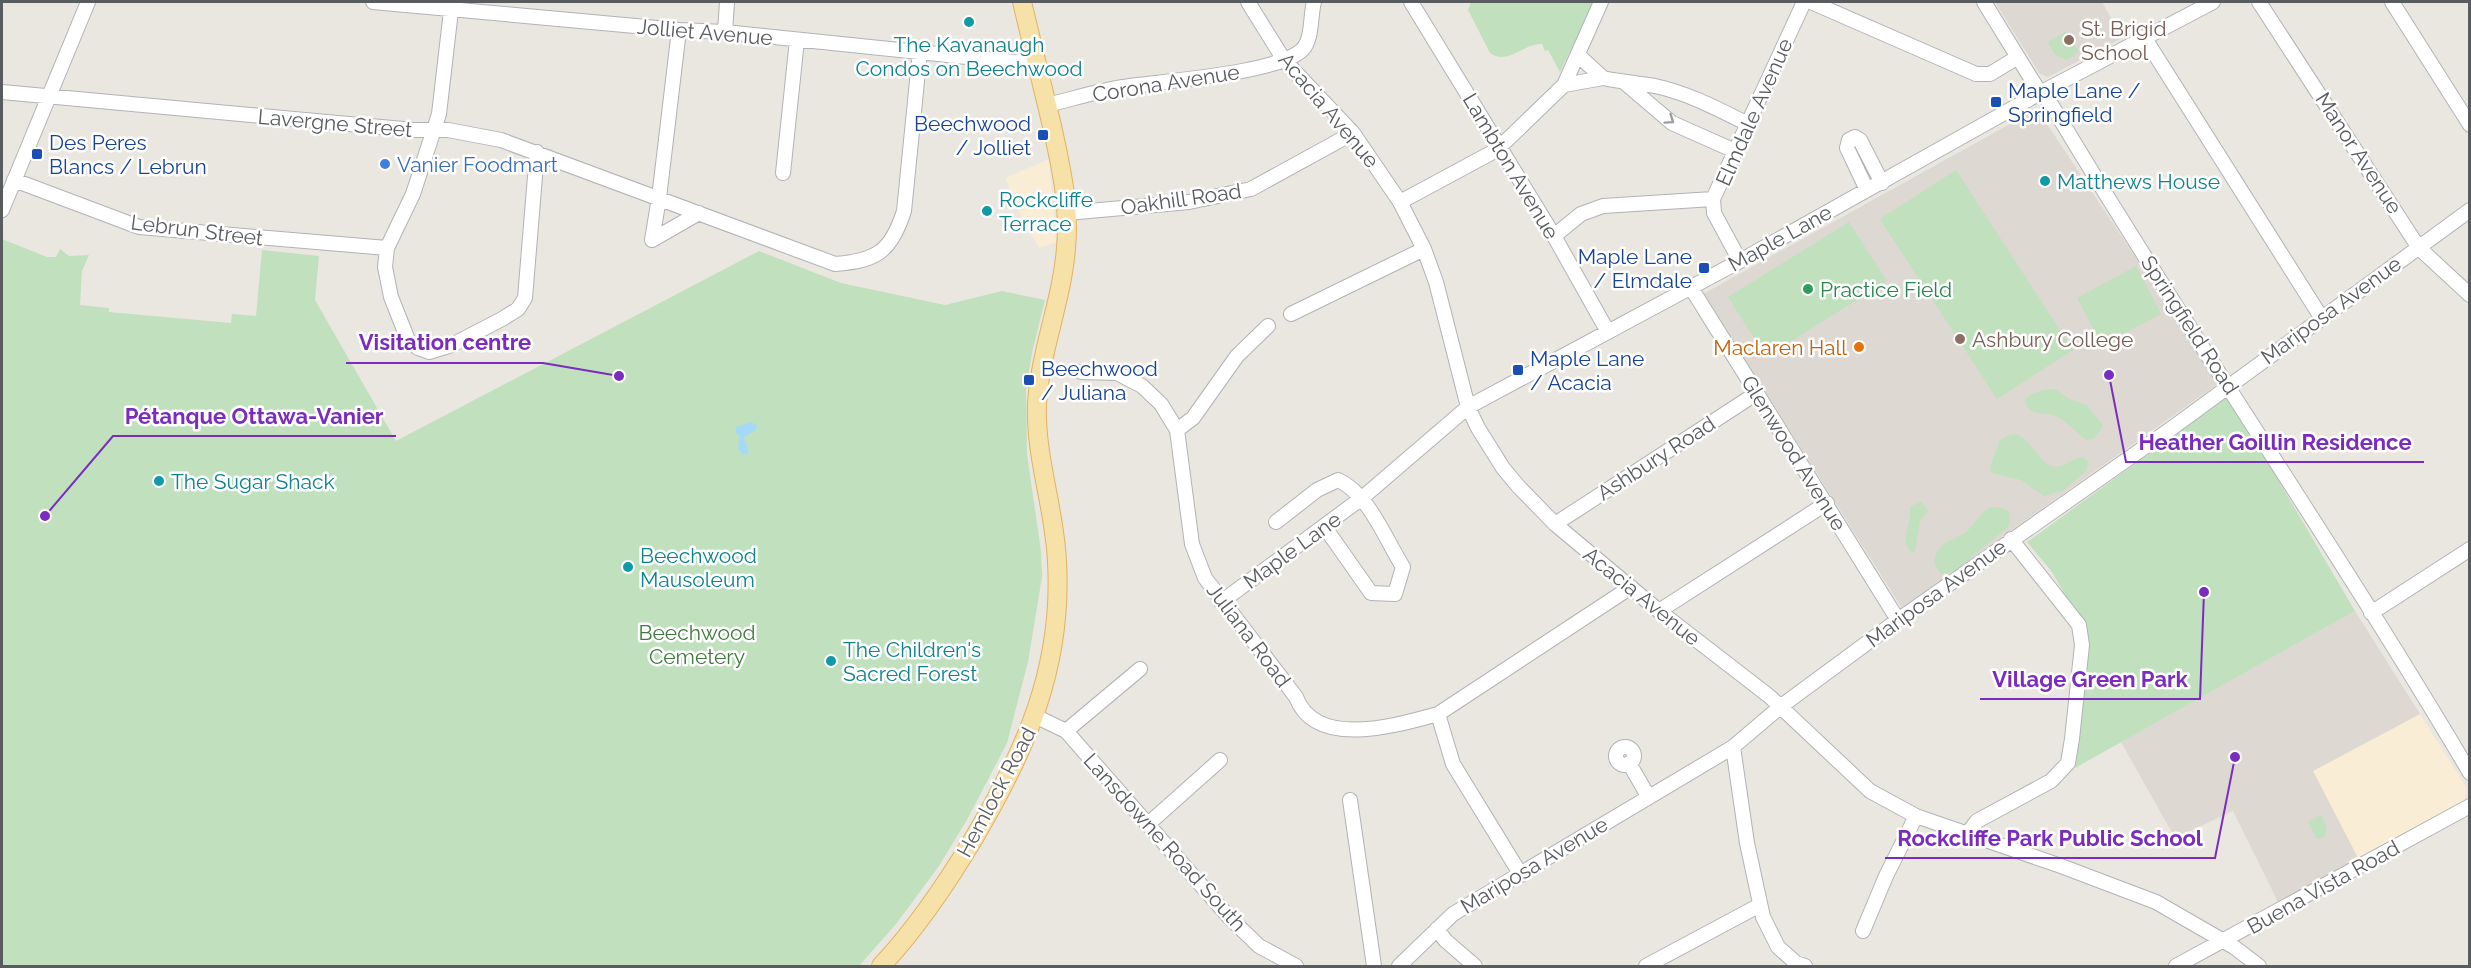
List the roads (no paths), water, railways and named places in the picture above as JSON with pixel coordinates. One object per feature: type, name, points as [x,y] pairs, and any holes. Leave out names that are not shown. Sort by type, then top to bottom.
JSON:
[{"type":"main road","name":"Hemlock Road","points":[[881,966],[896,951],[951,877],[1002,790],[1035,716],[1047,677],[1058,604],[1057,560],[1039,444],[1037,406],[1040,379],[1061,283],[1066,248],[1067,213],[1065,185],[1022,2]]},
{"type":"street","points":[[2,210],[88,2]]},
{"type":"street","name":"Jolliet Avenue","points":[[373,2],[452,4],[679,30],[725,32],[1015,62],[1036,59]]},
{"type":"street","points":[[725,32],[727,2]]},
{"type":"street","name":"Acacia Avenue","points":[[1248,2],[1284,60],[1353,133],[1400,202],[1424,249],[1446,314],[1468,406],[1478,428],[1503,468],[1555,524],[1659,611],[1780,707],[1870,791],[1916,816],[2061,866],[2156,902],[2223,941],[2259,966]]},
{"type":"street","points":[[1284,60],[1297,53],[1305,45],[1314,2]]},
{"type":"street","name":"Lambton Avenue","points":[[1411,2],[1554,236],[1608,332]]},
{"type":"street","points":[[1400,202],[1491,153],[1564,85],[1601,2]]},
{"type":"street","name":"Elmdale Avenue","points":[[1554,236],[1581,214],[1603,206],[1713,199],[1804,2]]},
{"type":"street","points":[[1811,2],[1976,75],[1990,74],[2018,57]]},
{"type":"street","name":"Springfield Road","points":[[1984,2],[2228,385],[2469,773]]},
{"type":"street","name":"Maple Lane","points":[[1221,602],[1362,498],[1468,406],[1740,261],[2040,93],[2213,2]]},
{"type":"street","name":"Manor Avenue","points":[[2259,2],[2419,248],[2469,295]]},
{"type":"street","points":[[2392,2],[2469,125]]},
{"type":"street","points":[[452,4],[439,114],[413,194],[387,248],[385,267],[391,297],[408,340],[418,348],[429,352],[452,345],[518,309],[525,298],[537,152]]},
{"type":"street","points":[[679,30],[652,240],[699,213]]},
{"type":"street","points":[[2144,37],[2321,317]]},
{"type":"street","points":[[783,173],[797,40]]},
{"type":"street","name":"Lavergne Street","points":[[2,92],[432,131],[448,130],[501,140],[835,264],[859,262],[881,252],[897,232],[904,211],[920,51]]},
{"type":"street","points":[[1578,55],[1603,78]]},
{"type":"street","name":"Corona Avenue","points":[[1047,105],[1120,88],[1245,71],[1284,60]]},
{"type":"street","points":[[1564,85],[1603,78],[1655,86],[1691,97],[1748,124]]},
{"type":"street","points":[[1625,83],[1672,123],[1736,151]]},
{"type":"street","name":"Oakhill Road","points":[[1067,213],[1189,202],[1251,189],[1353,133]]},
{"type":"street","points":[[1867,190],[1847,148],[1849,140],[1855,137],[1860,140],[1882,183]]},
{"type":"street","name":"Lebrun Street","points":[[14,180],[139,227],[387,248]]},
{"type":"street","points":[[1713,199],[1714,213],[1740,261]]},
{"type":"street","name":"Mariposa Avenue","points":[[1399,966],[1453,914],[1733,747],[1780,707],[1898,620],[2010,539],[2172,428],[2469,210]]},
{"type":"street","points":[[1291,314],[1424,249]]},
{"type":"street","name":"Glenwood Avenue","points":[[1690,286],[1898,620]]},
{"type":"street","points":[[1177,430],[1193,418],[1237,356],[1268,326]]},
{"type":"street","name":"Juliana Road","points":[[1081,372],[1117,373],[1142,386],[1161,404],[1177,430],[1192,544],[1205,578],[1221,602],[1296,697],[1298,704],[1315,721],[1341,731],[1413,721],[1438,714],[1631,587]]},
{"type":"street","name":"Ashbury Road","points":[[1555,524],[1757,393]]},
{"type":"street","name":"Maple Lane","points":[[1276,522],[1317,490],[1338,480],[1350,486],[1362,498]]},
{"type":"street","points":[[1324,526],[1371,593],[1395,594],[1402,567],[1362,498]]},
{"type":"street","points":[[1659,611],[1827,503]]},
{"type":"street","points":[[1967,834],[1977,821],[2051,781],[2068,763],[2072,739],[2082,645],[2079,625],[2010,539]]},
{"type":"street","points":[[2371,613],[2469,549]]},
{"type":"street","points":[[1066,731],[1140,669]]},
{"type":"street","points":[[1438,714],[1453,764],[1521,875]]},
{"type":"street","name":"Lansdowne Road South","points":[[1035,716],[1066,731],[1229,917],[1259,946],[1296,966]]},
{"type":"street","points":[[1733,747],[1747,843],[1760,905],[1769,933],[1778,947],[1796,963],[1805,966]]},
{"type":"street","points":[[1147,825],[1220,760]]},
{"type":"street","points":[[1629,764],[1648,796]]},
{"type":"street","points":[[1350,800],[1374,966]]},
{"type":"street","name":"Buena Vista Road","points":[[2176,966],[2469,807]]},
{"type":"street","points":[[1863,931],[1886,876],[1916,816]]},
{"type":"street","points":[[1646,966],[1760,905]]},
{"type":"street","points":[[1437,929],[1445,940],[1475,966]]},
{"type":"water","points":[[751,422],[757,425],[756,430],[744,437],[749,453],[743,455],[738,449],[740,436],[736,433],[736,427]]},
{"type":"place","name":"The Kavanaugh Condos on Beechwood","points":[[969,22]]},
{"type":"place","name":"St. Brigid School","points":[[2069,40]]},
{"type":"place","name":"Maple Lane / Springfield","points":[[1996,102]]},
{"type":"place","name":"Beechwood / Jolliet","points":[[1043,135]]},
{"type":"place","name":"Des Peres Blancs / Lebrun","points":[[37,154]]},
{"type":"place","name":"Vanier Foodmart","points":[[385,164]]},
{"type":"place","name":"Matthews House","points":[[2045,181]]},
{"type":"place","name":"Rockcliffe Terrace","points":[[987,211]]},
{"type":"place","name":"Maple Lane / Elmdale","points":[[1704,268]]},
{"type":"place","name":"Practice Field","points":[[1808,289]]},
{"type":"place","name":"Ashbury College","points":[[1960,339]]},
{"type":"place","name":"Maclaren Hall","points":[[1859,347]]},
{"type":"place","name":"Maple Lane / Acacia","points":[[1518,370]]},
{"type":"place","name":"Heather Goillin Residence","points":[[2109,375]]},
{"type":"place","name":"Visitation centre","points":[[619,376]]},
{"type":"place","name":"Beechwood / Juliana","points":[[1029,380]]},
{"type":"place","name":"The Sugar Shack","points":[[159,481]]},
{"type":"place","name":"Pétanque Ottawa-Vanier","points":[[45,516]]},
{"type":"place","name":"Beechwood Mausoleum","points":[[628,567]]},
{"type":"place","name":"Village Green Park","points":[[2204,592]]},
{"type":"place","name":"The Children's Sacred Forest","points":[[831,661]]},
{"type":"place","name":"Rockcliffe Park Public School","points":[[2235,757]]},
{"type":"park label","name":"Beechwood Cemetery","points":[[697,644]]}]
